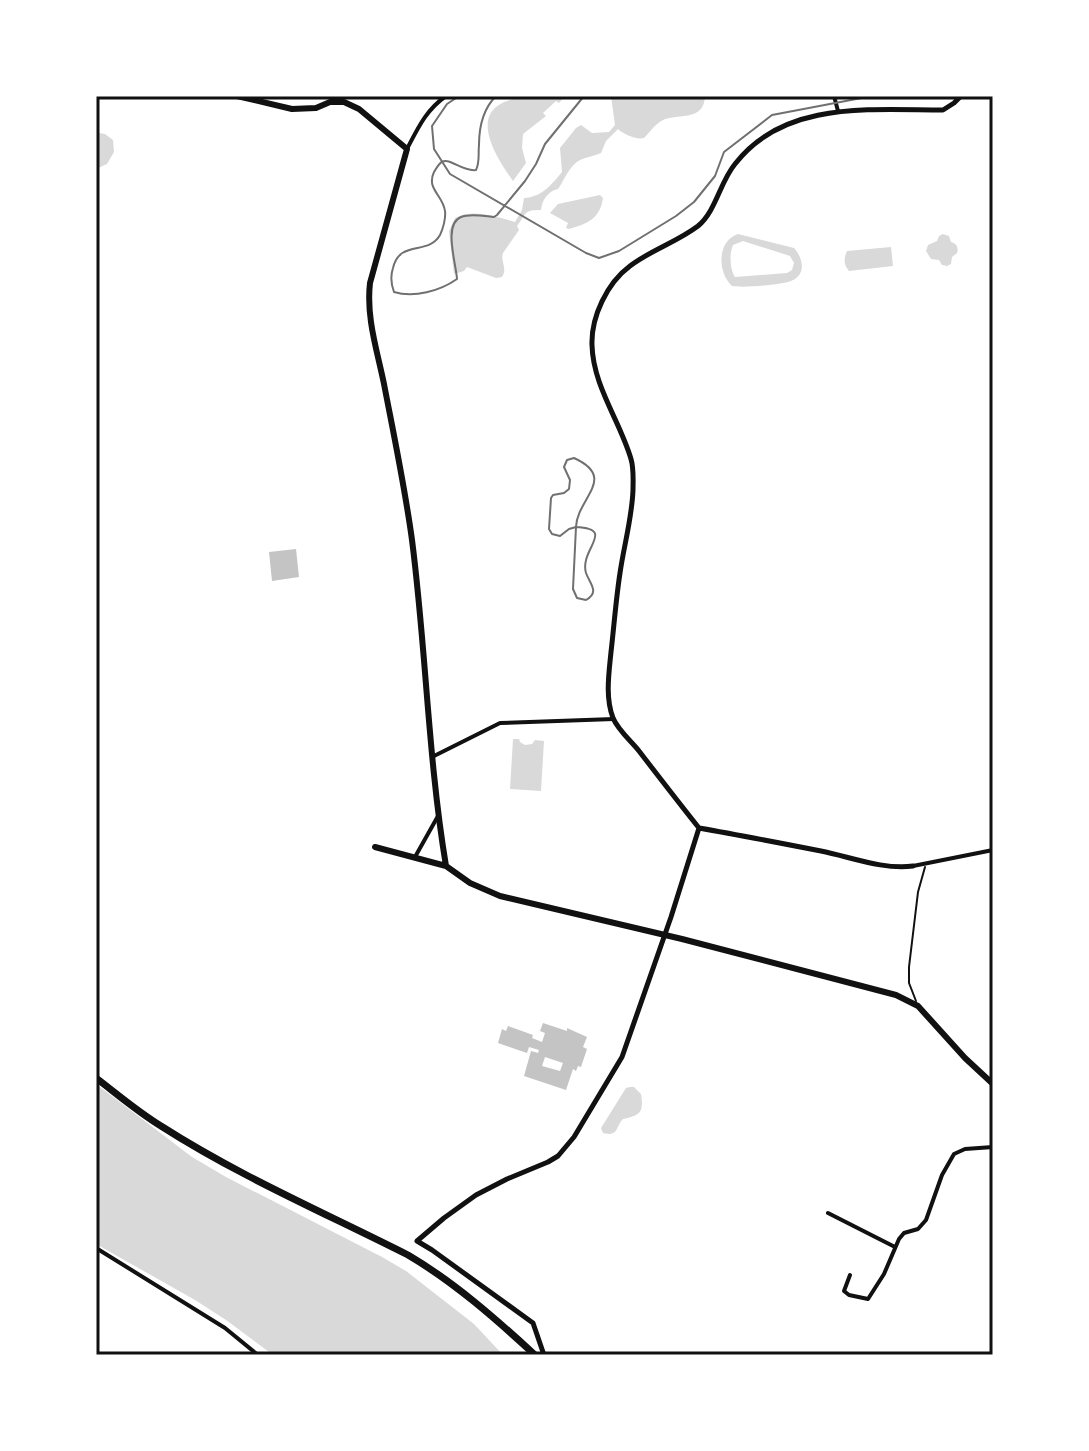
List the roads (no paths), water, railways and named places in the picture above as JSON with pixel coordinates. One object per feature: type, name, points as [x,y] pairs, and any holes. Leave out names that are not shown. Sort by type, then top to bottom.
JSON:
[{"type":"highway","points":[[96,1078],[159,1125],[207,1154],[428,1267],[487,1312],[535,1355]]},
{"type":"main road","points":[[237,96],[292,109],[316,108],[332,99],[344,102],[359,109],[407,149],[368,300],[412,540],[438,816],[446,866]]},
{"type":"main road","points":[[375,847],[446,866],[470,883],[500,896],[896,995],[918,1006],[993,1084]]},
{"type":"street","points":[[407,149],[421,120],[435,103],[446,96]]},
{"type":"street","points":[[834,96],[838,111]]},
{"type":"street","points":[[961,96],[943,110],[838,111],[803,119],[784,126],[749,148],[722,183],[711,209],[700,224],[628,267],[602,301],[592,345],[597,375],[632,463],[630,524],[620,574],[608,690],[614,719],[699,828],[899,868],[993,850]]},
{"type":"street","points":[[432,757],[500,723],[614,719]]},
{"type":"street","points":[[415,857],[438,816]]},
{"type":"street","points":[[544,1355],[533,1323],[417,1241],[476,1195],[548,1162],[566,1148],[622,1057],[699,828]]},
{"type":"street","points":[[850,1275],[844,1291],[868,1299],[904,1233],[918,1229],[926,1220],[942,1175],[954,1154],[965,1149],[993,1147]]},
{"type":"street","points":[[828,1213],[895,1247]]},
{"type":"street","points":[[96,1248],[225,1328],[258,1355]]},
{"type":"lane","points":[[918,1006],[909,983],[909,967],[918,892],[925,864]]},
{"type":"railway","points":[[459,96],[447,104],[432,126],[434,149],[450,174],[599,258],[619,251],[694,202],[715,176],[724,152],[772,115],[872,96]]},
{"type":"railway","points":[[496,96],[483,118],[476,170],[445,161],[434,172],[433,188],[445,211],[442,230],[429,245],[408,250],[397,259],[391,277],[394,292],[427,292],[457,279],[452,245],[456,221],[469,215],[497,215],[525,181],[545,144],[584,96]]},
{"type":"railway","points":[[576,527],[573,589],[577,598],[586,600],[593,591],[585,564],[594,542],[594,532],[576,527],[560,536],[552,534],[549,529],[551,498],[569,489],[570,480],[564,467],[567,460],[574,458],[587,466],[593,473],[594,481],[576,527]]}]
